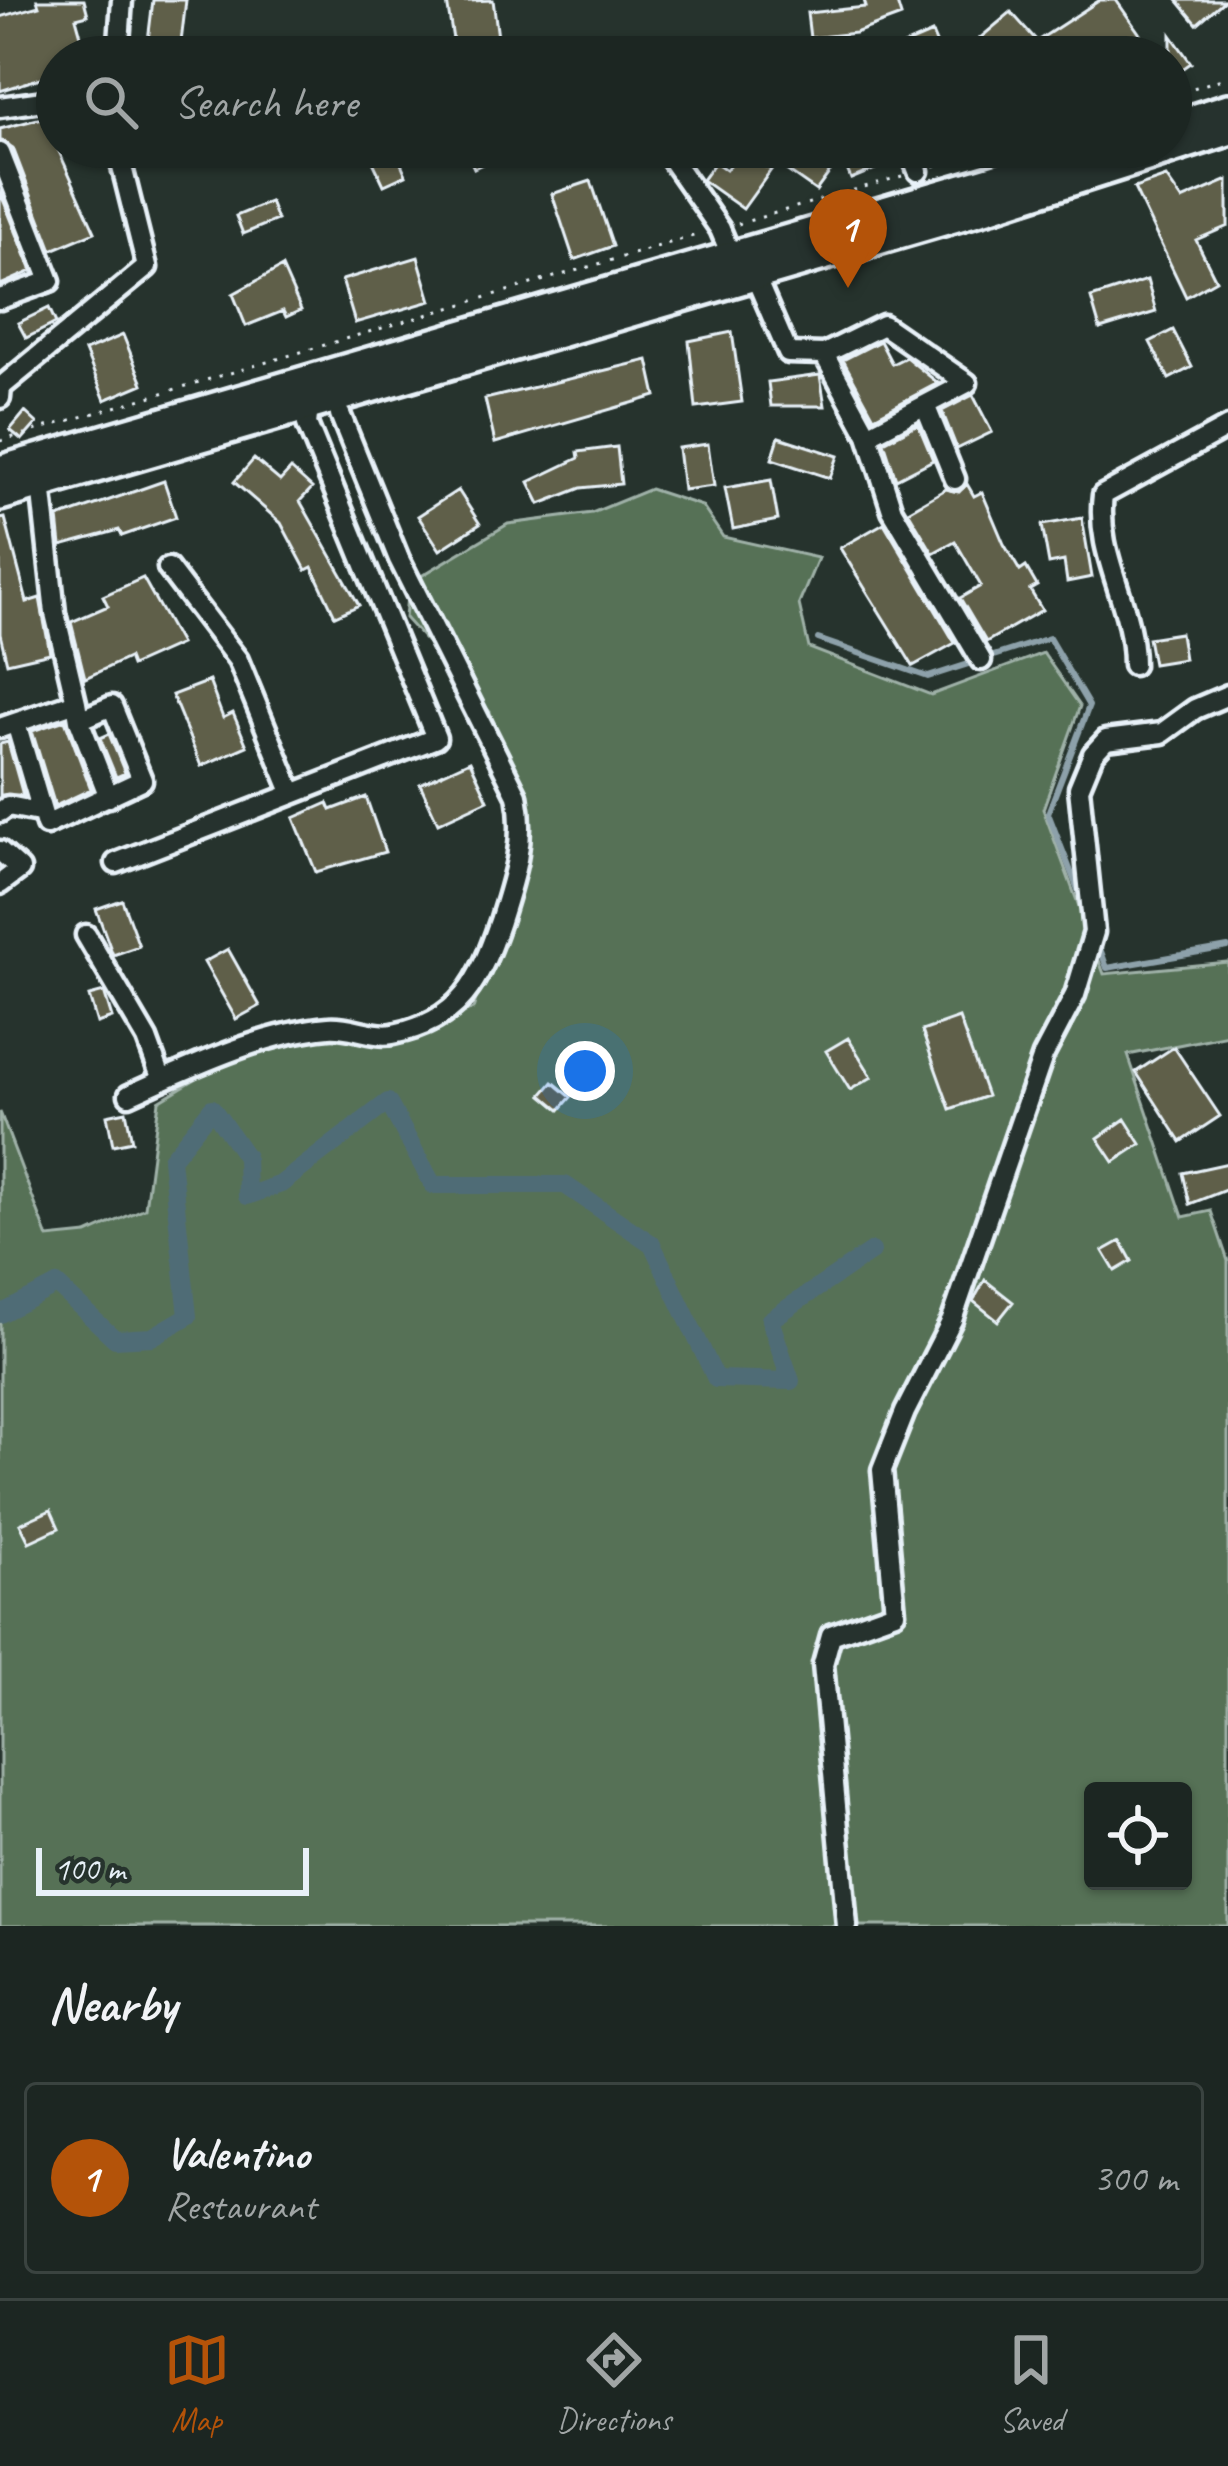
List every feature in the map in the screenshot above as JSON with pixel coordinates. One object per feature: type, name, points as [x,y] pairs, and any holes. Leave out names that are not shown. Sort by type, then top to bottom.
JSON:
[{"type":"main road","points":[[1192,119],[1228,108]]},
{"type":"main road","points":[[1192,140],[1228,131]]},
{"type":"main road","points":[[0,496],[309,407],[736,259],[1034,168]]},
{"type":"main road","points":[[736,259],[1086,168]]},
{"type":"main road","points":[[2,457],[344,392]]},
{"type":"street","points":[[119,36],[122,0]]},
{"type":"street","points":[[0,107],[36,102]]},
{"type":"street","points":[[0,153],[50,280],[0,299]]},
{"type":"street","points":[[0,398],[0,384],[147,267],[122,168]]},
{"type":"street","points":[[677,168],[736,259],[788,353],[824,354],[883,325],[967,383],[868,435]]},
{"type":"street","points":[[824,354],[868,435],[892,510],[981,660]]},
{"type":"street","points":[[129,1095],[224,1053],[332,1027],[391,1035],[445,1015],[479,981],[514,878],[524,830],[517,795],[399,559],[344,392]]},
{"type":"street","points":[[926,405],[955,479]]},
{"type":"street","points":[[116,863],[436,738],[307,424],[309,407]]},
{"type":"street","points":[[1132,665],[1131,618],[1107,556],[1102,494],[1228,427]]},
{"type":"street","points":[[41,484],[55,614],[78,711],[109,797]]},
{"type":"street","points":[[168,568],[238,660],[292,792]]},
{"type":"street","points":[[847,1926],[823,1664],[831,1635],[895,1612],[883,1470],[905,1412],[952,1319],[1043,1056],[1075,995],[1094,932],[1079,788],[1093,754],[1106,740],[1162,733],[1195,709],[1228,695]]},
{"type":"street","points":[[112,706],[142,780],[46,825],[8,726],[78,711],[112,706]]},
{"type":"street","points":[[0,812],[8,806],[39,812]]},
{"type":"street","points":[[0,851],[20,869],[0,884]]},
{"type":"street","points":[[86,935],[147,1039],[162,1079]]},
{"type":"path","points":[[1192,88],[1228,77]]},
{"type":"path","points":[[2,457],[736,259],[928,168]]},
{"type":"green space","points":[[650,489],[702,506],[723,537],[818,558],[799,604],[809,648],[931,695],[1043,653],[1080,706],[1043,809],[1104,974],[1228,962],[1228,1035],[1128,1055],[1183,1217],[1211,1211],[1228,1261],[1228,1926],[0,1926],[0,1112],[48,1238],[87,1234],[145,1208],[159,1101],[293,1020],[384,1047],[473,1009],[529,831],[490,712],[405,618],[408,584],[508,524],[592,513]]},
{"type":"building","points":[[37,0],[84,0],[88,15],[76,18],[81,36],[36,36],[36,80],[0,91],[0,17],[39,6]]},
{"type":"building","points":[[153,0],[186,0],[182,36],[149,36]]},
{"type":"building","points":[[493,0],[498,36],[452,36],[447,2]]},
{"type":"building","points":[[864,0],[896,0],[901,16],[855,33],[810,36],[807,13],[866,7]]},
{"type":"building","points":[[1100,0],[1116,0],[1141,36],[1045,36]]},
{"type":"building","points":[[1177,0],[1225,0],[1197,24]]},
{"type":"building","points":[[1011,12],[1033,36],[983,36]]},
{"type":"building","points":[[36,120],[36,168],[66,168],[95,232],[52,250],[13,148],[0,140],[0,129]]},
{"type":"building","points":[[376,168],[403,168],[406,175],[384,185]]},
{"type":"building","points":[[711,168],[771,170],[743,209],[702,180]]},
{"type":"building","points":[[783,168],[831,168],[816,191]]},
{"type":"building","points":[[847,168],[878,168],[851,179]]},
{"type":"building","points":[[1166,177],[1182,200],[1228,180],[1228,226],[1196,240],[1216,280],[1186,297],[1134,188]]},
{"type":"building","points":[[591,181],[613,246],[574,260],[552,194]]},
{"type":"building","points":[[0,192],[32,271],[0,285]]},
{"type":"building","points":[[270,202],[277,220],[243,234],[236,216]]},
{"type":"building","points":[[418,257],[431,301],[355,323],[342,280]]},
{"type":"building","points":[[282,267],[301,310],[286,317],[283,311],[246,326],[233,294]]},
{"type":"building","points":[[1147,280],[1156,312],[1100,329],[1091,298]]},
{"type":"building","points":[[49,308],[56,323],[26,338],[18,323]]},
{"type":"building","points":[[1173,330],[1192,367],[1169,379],[1150,342]]},
{"type":"building","points":[[732,332],[742,402],[696,408],[689,341]]},
{"type":"building","points":[[123,335],[143,384],[105,400],[85,351]]},
{"type":"building","points":[[880,341],[892,364],[906,357],[938,383],[874,417],[843,360]]},
{"type":"building","points":[[648,360],[656,396],[495,443],[485,399]]},
{"type":"building","points":[[820,375],[825,406],[771,406],[768,382]]},
{"type":"building","points":[[973,395],[992,432],[957,449],[942,411]]},
{"type":"building","points":[[25,412],[37,423],[22,440],[10,430]]},
{"type":"building","points":[[918,424],[933,460],[896,479],[884,442]]},
{"type":"building","points":[[779,437],[838,456],[830,478],[772,459]]},
{"type":"building","points":[[708,444],[714,486],[683,490],[678,448]]},
{"type":"building","points":[[617,447],[621,484],[581,488],[540,504],[529,482],[579,458],[578,452]]},
{"type":"building","points":[[254,459],[280,481],[291,469],[312,488],[300,501],[359,605],[335,616],[312,567],[306,570],[281,523],[234,482]]},
{"type":"building","points":[[771,480],[778,520],[733,529],[725,488]]},
{"type":"building","points":[[164,481],[176,517],[122,536],[119,530],[61,546],[58,518]]},
{"type":"building","points":[[967,484],[974,496],[982,492],[1004,544],[1020,571],[1026,567],[1037,586],[1030,590],[1042,610],[986,642],[960,598],[981,586],[955,541],[933,553],[908,511],[946,489],[959,492]]},
{"type":"building","points":[[458,490],[480,524],[440,550],[418,516]]},
{"type":"building","points":[[5,518],[27,602],[40,598],[50,653],[7,663],[0,634],[0,519]]},
{"type":"building","points":[[1082,518],[1092,577],[1067,582],[1064,561],[1049,564],[1042,525]]},
{"type":"building","points":[[884,523],[955,643],[913,666],[840,548]]},
{"type":"building","points":[[143,578],[180,644],[131,666],[128,658],[85,678],[71,622],[108,606],[103,596]]},
{"type":"building","points":[[1180,633],[1184,659],[1153,664],[1148,638]]},
{"type":"building","points":[[209,681],[223,718],[233,713],[247,746],[201,766],[172,695]]},
{"type":"building","points":[[65,720],[91,789],[55,806],[32,731]]},
{"type":"building","points":[[109,734],[125,773],[116,777],[100,738]]},
{"type":"building","points":[[8,742],[23,795],[0,795],[0,744]]},
{"type":"building","points":[[470,761],[488,800],[438,823],[420,784]]},
{"type":"building","points":[[366,797],[385,852],[316,872],[294,818],[328,803],[331,810]]},
{"type":"building","points":[[122,900],[139,946],[113,955],[96,909]]},
{"type":"building","points":[[228,949],[260,1006],[236,1019],[204,962]]},
{"type":"building","points":[[104,992],[112,1018],[97,1023],[89,996]]},
{"type":"building","points":[[959,1018],[987,1096],[950,1109],[922,1031]]},
{"type":"building","points":[[848,1038],[872,1077],[850,1090],[826,1051]]},
{"type":"building","points":[[1174,1047],[1220,1116],[1181,1142],[1136,1072]]},
{"type":"building","points":[[553,1082],[571,1097],[560,1110],[542,1095]]},
{"type":"building","points":[[126,1111],[132,1141],[113,1145],[107,1115]]},
{"type":"building","points":[[1125,1119],[1141,1144],[1114,1162],[1098,1138]]},
{"type":"building","points":[[1228,1163],[1228,1189],[1190,1204],[1183,1173]]},
{"type":"building","points":[[1121,1241],[1132,1261],[1115,1271],[1103,1251]]},
{"type":"building","points":[[985,1280],[1013,1302],[998,1321],[973,1301]]},
{"type":"building","points":[[51,1510],[59,1528],[29,1542],[20,1524]]},
{"type":"waterway","points":[[818,639],[928,677],[1049,638],[1089,706],[1048,813],[1084,905]]},
{"type":"waterway","points":[[1097,940],[1107,968],[1228,947]]},
{"type":"waterway","points":[[0,1314],[57,1285],[115,1339],[152,1337],[188,1316],[171,1159],[212,1108],[246,1157],[247,1196],[281,1184],[388,1102],[433,1185],[565,1185],[652,1244],[716,1379],[791,1381],[770,1320],[872,1251]]},
{"type":"place","name":"Valentino","points":[[848,288]]}]
